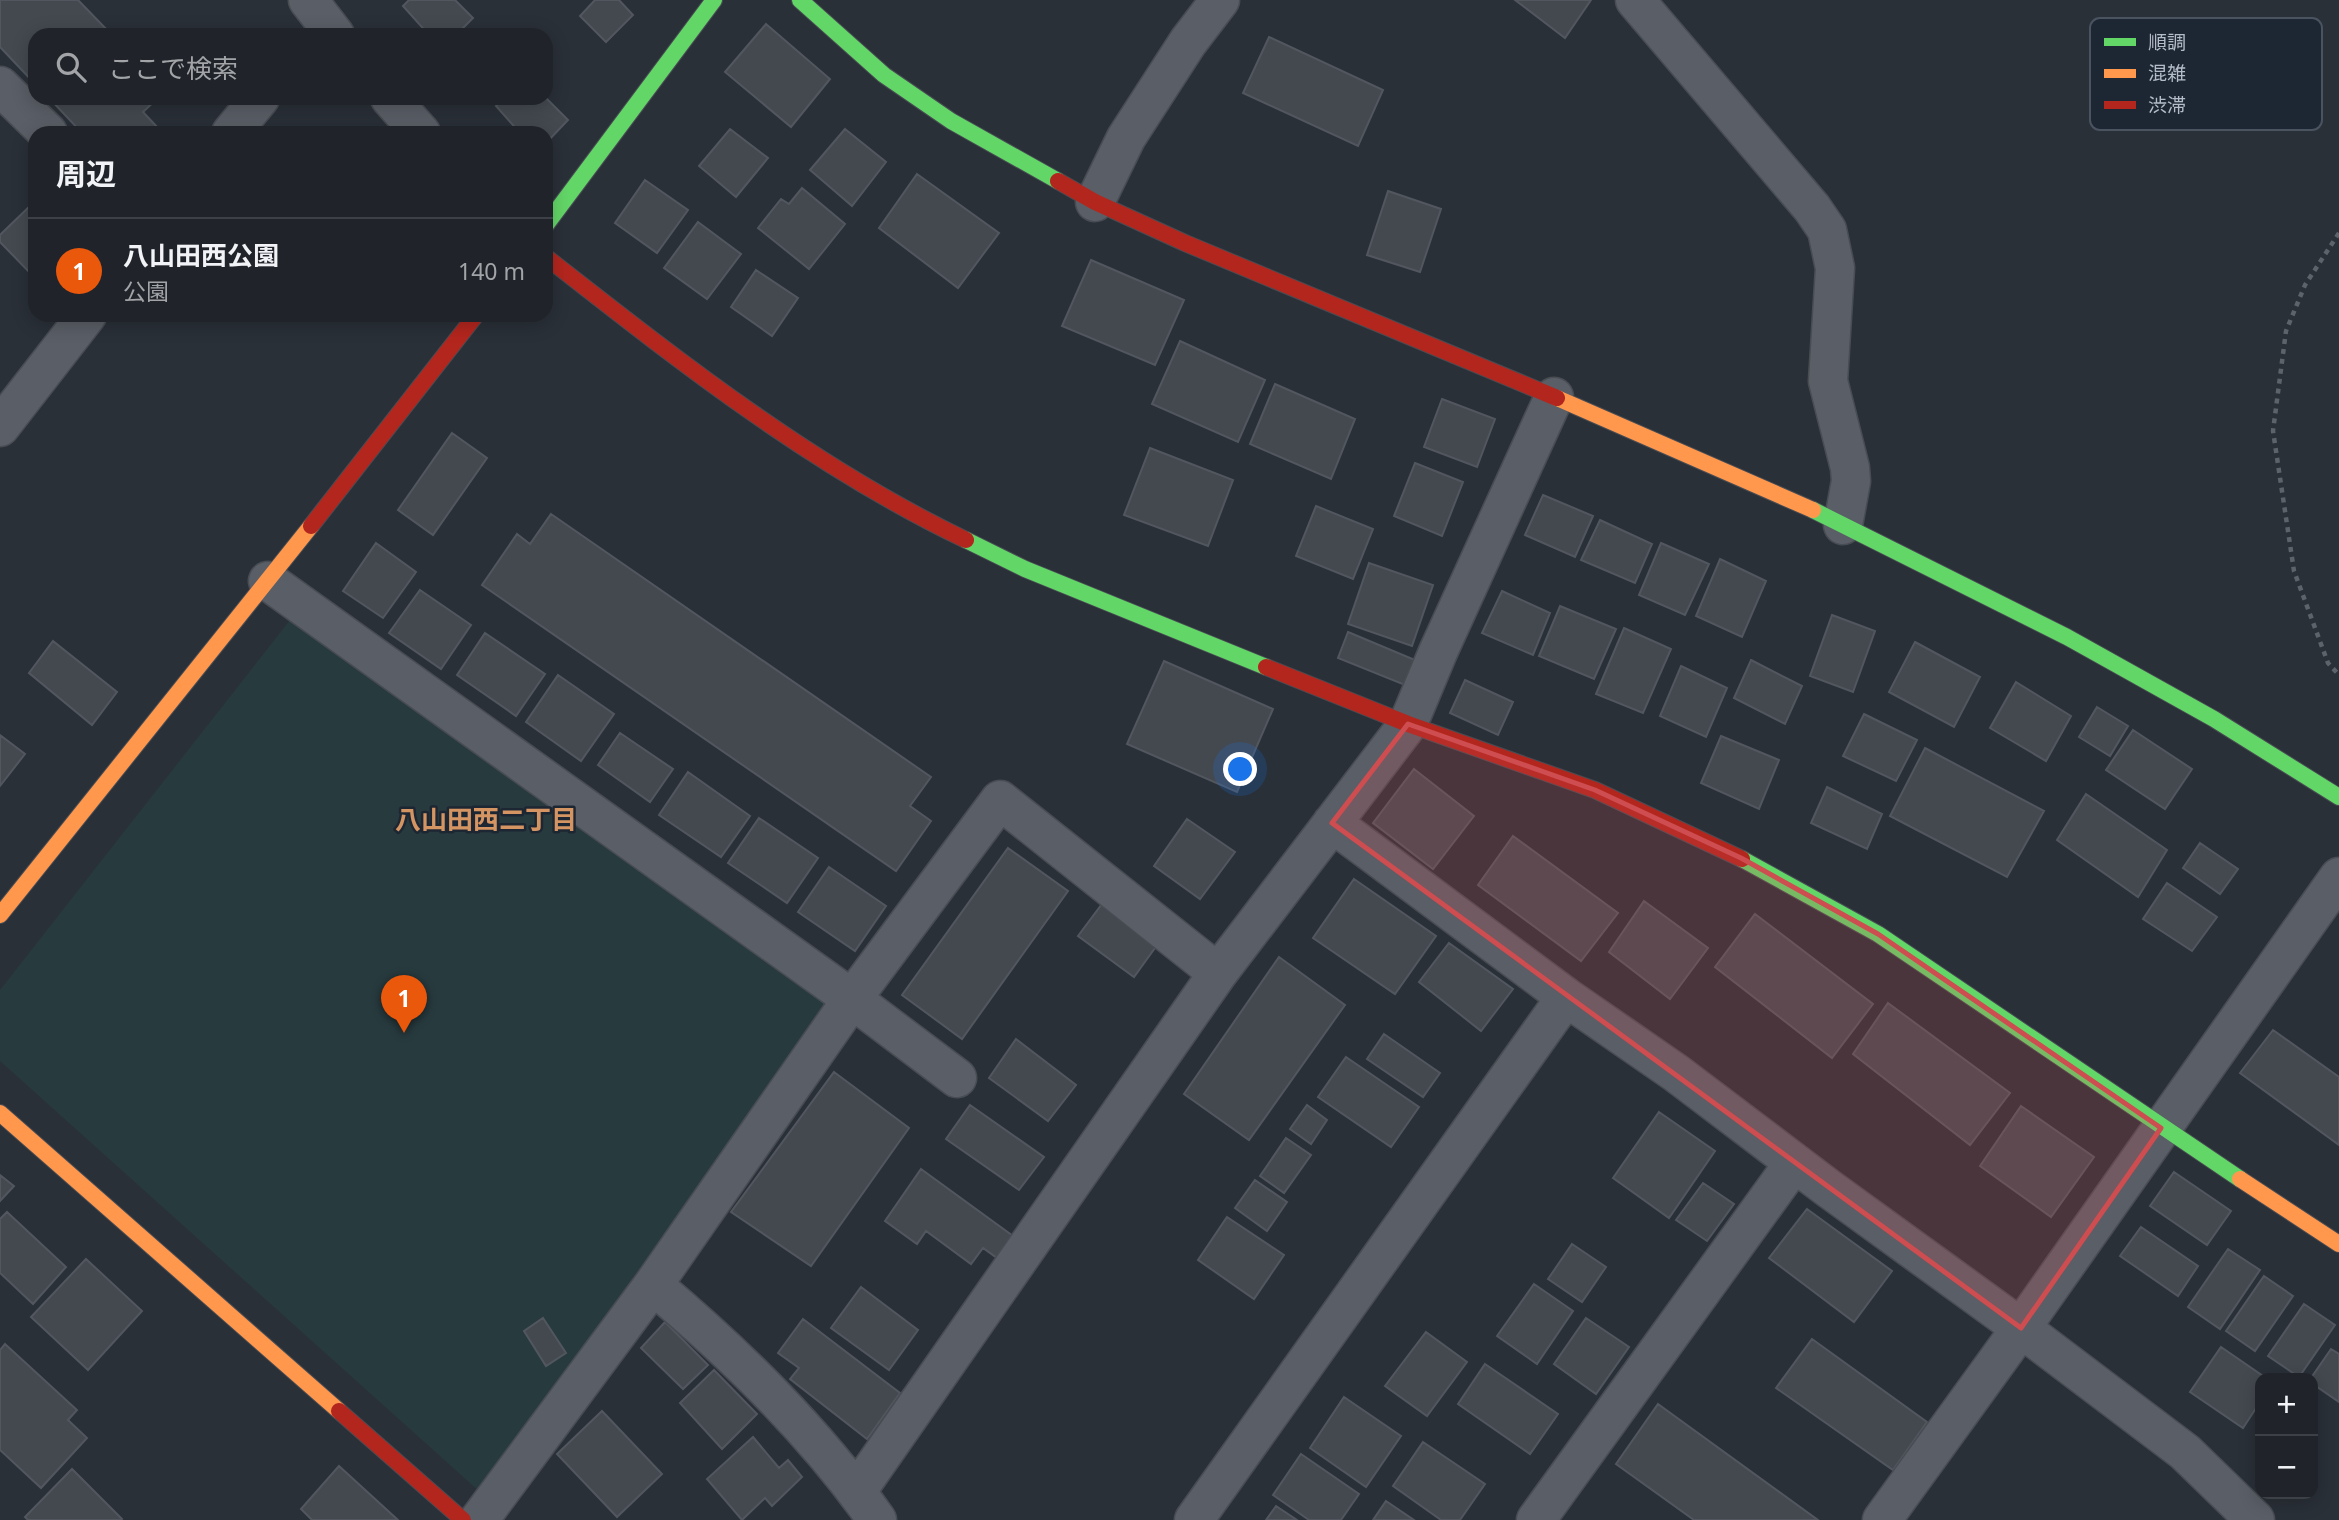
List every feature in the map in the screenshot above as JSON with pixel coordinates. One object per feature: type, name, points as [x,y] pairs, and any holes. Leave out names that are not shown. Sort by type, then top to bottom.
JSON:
[{"type":"street","points":[[553,216],[714,0]]},
{"type":"street","points":[[800,0],[884,75],[951,121],[1095,202],[1185,243],[1554,397],[1843,525],[2067,637],[2214,719],[2339,797]]},
{"type":"street","points":[[1095,202],[1126,138],[1188,42],[1220,0]]},
{"type":"street","points":[[1635,0],[1812,208],[1827,230],[1835,268],[1828,381],[1835,415],[1845,443],[1851,481],[1843,525]]},
{"type":"street","points":[[0,86],[41,126]]},
{"type":"street","points":[[237,126],[254,105]]},
{"type":"street","points":[[396,105],[415,126]]},
{"type":"street","points":[[553,262],[675,358],[780,433],[919,518],[1025,569],[1408,724],[1595,790],[1741,858],[1878,934],[2161,1128],[2339,1244]]},
{"type":"street","points":[[0,426],[81,322]]},
{"type":"street","points":[[0,915],[268,581],[471,322]]},
{"type":"street","points":[[653,1285],[706,1329],[750,1371],[867,1506],[1218,973],[1408,724],[1554,397]]},
{"type":"street","points":[[268,581],[852,999],[957,1078]]},
{"type":"street","points":[[479,1520],[653,1285],[852,999],[1000,800],[1218,973]]},
{"type":"street","points":[[1332,823],[2021,1328],[2185,1452],[2255,1520]]},
{"type":"street","points":[[1882,1520],[2339,877]]},
{"type":"street","points":[[1194,1520],[1566,997]]},
{"type":"street","points":[[0,1112],[463,1520]]},
{"type":"street","points":[[1536,1520],[1794,1163]]},
{"type":"path","points":[[2339,233],[2305,285],[2286,331],[2273,431],[2294,571],[2328,663],[2339,675]]},
{"type":"highlighted area","points":[[1408,724],[1595,790],[1741,858],[1878,934],[2161,1128],[2021,1328],[1332,823]]},
{"type":"green space","points":[[290,620],[828,1005],[480,1492],[0,1061],[0,990]]},
{"type":"building","points":[[0,0],[78,0],[105,28],[28,28],[28,77],[0,47]]},
{"type":"building","points":[[409,0],[455,0],[473,18],[463,28],[423,28],[403,6]]},
{"type":"building","points":[[595,0],[619,0],[633,15],[606,42],[580,16]]},
{"type":"building","points":[[1515,0],[1591,0],[1565,38]]},
{"type":"building","points":[[766,24],[830,79],[791,127],[725,72]]},
{"type":"building","points":[[1269,37],[1383,90],[1358,146],[1243,93]]},
{"type":"building","points":[[56,105],[150,105],[143,112],[156,126],[75,126]]},
{"type":"building","points":[[553,105],[568,120],[553,136],[553,126],[514,126],[496,106]]},
{"type":"building","points":[[730,129],[768,158],[736,197],[699,166]]},
{"type":"building","points":[[845,129],[886,162],[852,206],[810,170]]},
{"type":"building","points":[[917,174],[999,233],[958,288],[879,228]]},
{"type":"building","points":[[645,180],[688,210],[657,253],[615,223]]},
{"type":"building","points":[[802,188],[845,224],[809,269],[758,228],[781,199],[789,204]]},
{"type":"building","points":[[1388,191],[1441,209],[1420,272],[1367,255]]},
{"type":"building","points":[[28,208],[28,271],[0,242],[0,235]]},
{"type":"building","points":[[698,222],[741,254],[707,299],[664,268]]},
{"type":"building","points":[[1091,260],[1184,300],[1155,365],[1062,326]]},
{"type":"building","points":[[756,270],[798,298],[772,336],[731,307]]},
{"type":"building","points":[[1180,341],[1265,380],[1238,442],[1152,404]]},
{"type":"building","points":[[1275,384],[1355,419],[1331,479],[1250,444]]},
{"type":"building","points":[[1442,399],[1495,419],[1477,467],[1424,447]]},
{"type":"building","points":[[452,433],[487,458],[433,535],[398,510]]},
{"type":"building","points":[[1150,448],[1233,480],[1208,546],[1124,515]]},
{"type":"building","points":[[1415,463],[1463,482],[1442,536],[1394,516]]},
{"type":"building","points":[[1543,495],[1593,516],[1575,557],[1525,535]]},
{"type":"building","points":[[1316,506],[1373,529],[1353,579],[1296,556]]},
{"type":"building","points":[[551,514],[931,777],[910,806],[931,821],[896,871],[482,585],[517,534],[530,544]]},
{"type":"building","points":[[1600,520],[1652,544],[1635,583],[1581,560]]},
{"type":"building","points":[[376,543],[416,572],[383,618],[343,591]]},
{"type":"building","points":[[1661,543],[1709,564],[1685,615],[1639,595]]},
{"type":"building","points":[[1720,559],[1766,581],[1742,637],[1696,616]]},
{"type":"building","points":[[1369,563],[1433,585],[1412,646],[1348,624]]},
{"type":"building","points":[[420,590],[471,625],[441,669],[389,633]]},
{"type":"building","points":[[1502,591],[1550,613],[1533,655],[1482,633]]},
{"type":"building","points":[[1560,606],[1616,629],[1594,679],[1539,656]]},
{"type":"building","points":[[1832,615],[1875,631],[1853,692],[1810,676]]},
{"type":"building","points":[[1624,628],[1671,649],[1643,713],[1596,694]]},
{"type":"building","points":[[1348,632],[1415,660],[1405,685],[1338,658]]},
{"type":"building","points":[[485,633],[545,674],[516,716],[457,675]]},
{"type":"building","points":[[53,641],[117,692],[92,725],[29,673]]},
{"type":"building","points":[[1915,642],[1980,677],[1954,727],[1889,692]]},
{"type":"building","points":[[1751,660],[1802,686],[1785,724],[1734,698]]},
{"type":"building","points":[[1164,661],[1273,709],[1237,792],[1127,744]]},
{"type":"building","points":[[1681,666],[1727,688],[1706,737],[1660,716]]},
{"type":"building","points":[[558,675],[614,714],[581,761],[526,722]]},
{"type":"building","points":[[1465,680],[1513,702],[1498,735],[1450,713]]},
{"type":"building","points":[[2016,682],[2071,716],[2046,761],[1990,728]]},
{"type":"building","points":[[2097,707],[2128,726],[2110,756],[2079,737]]},
{"type":"building","points":[[1864,714],[1917,740],[1896,781],[1843,756]]},
{"type":"building","points":[[2133,730],[2192,769],[2165,809],[2106,770]]},
{"type":"building","points":[[620,733],[673,769],[650,802],[598,765]]},
{"type":"building","points":[[0,735],[25,754],[0,786]]},
{"type":"building","points":[[1721,736],[1779,760],[1759,809],[1701,783]]},
{"type":"building","points":[[1925,748],[2044,811],[2007,877],[1890,816]]},
{"type":"building","points":[[1414,769],[1474,816],[1433,869],[1373,823]]},
{"type":"building","points":[[688,772],[750,816],[721,857],[659,815]]},
{"type":"building","points":[[1827,787],[1882,814],[1867,849],[1811,823]]},
{"type":"building","points":[[2086,794],[2167,850],[2138,897],[2057,840]]},
{"type":"building","points":[[759,818],[818,858],[787,903],[728,863]]},
{"type":"building","points":[[1187,819],[1235,852],[1200,899],[1154,866]]},
{"type":"building","points":[[1513,836],[1618,913],[1581,961],[1478,885]]},
{"type":"building","points":[[2200,843],[2238,869],[2220,894],[2183,868]]},
{"type":"building","points":[[1008,848],[1068,891],[962,1039],[902,995]]},
{"type":"building","points":[[829,867],[886,906],[855,951],[798,912]]},
{"type":"building","points":[[1354,879],[1436,936],[1395,994],[1313,938]]},
{"type":"building","points":[[2167,883],[2217,917],[2192,951],[2143,919]]},
{"type":"building","points":[[1105,900],[1160,941],[1134,977],[1078,936]]},
{"type":"building","points":[[1644,901],[1708,948],[1670,999],[1609,952]]},
{"type":"building","points":[[1755,914],[1873,1004],[1832,1058],[1715,967]]},
{"type":"building","points":[[1449,943],[1513,989],[1481,1031],[1419,982]]},
{"type":"building","points":[[1279,957],[1345,1005],[1249,1140],[1184,1094]]},
{"type":"building","points":[[1888,1003],[2010,1093],[1970,1145],[1853,1054]]},
{"type":"building","points":[[2273,1030],[2339,1077],[2339,1145],[2240,1073]]},
{"type":"building","points":[[1384,1034],[1440,1073],[1423,1097],[1367,1059]]},
{"type":"building","points":[[1016,1039],[1076,1085],[1048,1121],[989,1078]]},
{"type":"building","points":[[1346,1057],[1419,1107],[1391,1147],[1318,1097]]},
{"type":"building","points":[[834,1072],[909,1128],[811,1266],[731,1212]]},
{"type":"building","points":[[970,1105],[1044,1157],[1019,1190],[946,1139]]},
{"type":"building","points":[[1307,1105],[1327,1120],[1311,1144],[1290,1129]]},
{"type":"building","points":[[2021,1106],[2094,1157],[2051,1217],[1980,1166]]},
{"type":"building","points":[[1659,1112],[1715,1151],[1669,1218],[1613,1178]]},
{"type":"building","points":[[1286,1138],[1311,1155],[1284,1193],[1260,1176]]},
{"type":"building","points":[[921,1169],[1013,1236],[997,1258],[983,1248],[971,1264],[926,1231],[917,1244],[885,1221]]},
{"type":"building","points":[[2174,1172],[2231,1211],[2207,1245],[2150,1206]]},
{"type":"building","points":[[0,1175],[14,1186],[0,1201]]},
{"type":"building","points":[[1255,1180],[1287,1202],[1267,1231],[1235,1208]]},
{"type":"building","points":[[1703,1183],[1734,1204],[1707,1241],[1676,1220]]},
{"type":"building","points":[[1807,1209],[1892,1271],[1854,1322],[1769,1258]]},
{"type":"building","points":[[7,1212],[66,1267],[33,1304],[0,1273],[0,1219]]},
{"type":"building","points":[[1227,1217],[1284,1255],[1254,1299],[1198,1260]]},
{"type":"building","points":[[2141,1227],[2198,1266],[2178,1296],[2120,1256]]},
{"type":"building","points":[[1572,1244],[1606,1267],[1582,1302],[1548,1279]]},
{"type":"building","points":[[2228,1249],[2260,1270],[2220,1329],[2188,1307]]},
{"type":"building","points":[[86,1259],[142,1311],[88,1370],[31,1317]]},
{"type":"building","points":[[2264,1276],[2293,1296],[2255,1351],[2226,1331]]},
{"type":"building","points":[[1534,1284],[1573,1311],[1537,1364],[1497,1336]]},
{"type":"building","points":[[861,1287],[918,1330],[889,1370],[831,1328]]},
{"type":"building","points":[[2304,1304],[2335,1325],[2302,1373],[2293,1373],[2268,1356]]},
{"type":"building","points":[[543,1318],[566,1353],[546,1366],[524,1331]]},
{"type":"building","points":[[1586,1318],[1629,1347],[1596,1394],[1554,1364]]},
{"type":"building","points":[[803,1319],[900,1393],[867,1439],[790,1379],[799,1368],[778,1353]]},
{"type":"building","points":[[665,1322],[708,1365],[683,1389],[641,1348]]},
{"type":"building","points":[[1426,1332],[1467,1362],[1427,1416],[1385,1386]]},
{"type":"building","points":[[1812,1339],[1927,1422],[1893,1470],[1776,1388]]},
{"type":"building","points":[[5,1344],[77,1410],[68,1420],[87,1438],[41,1488],[0,1450],[0,1350]]},
{"type":"building","points":[[2221,1347],[2259,1373],[2255,1373],[2255,1410],[2243,1428],[2190,1392]]},
{"type":"building","points":[[2331,1349],[2339,1354],[2339,1402],[2318,1387],[2318,1373],[2314,1373]]},
{"type":"building","points":[[1485,1364],[1558,1414],[1530,1454],[1458,1404]]},
{"type":"building","points":[[714,1370],[757,1414],[722,1449],[680,1403]]},
{"type":"building","points":[[1344,1397],[1401,1436],[1366,1487],[1310,1448]]},
{"type":"building","points":[[1658,1404],[1818,1520],[1694,1520],[1616,1464]]},
{"type":"building","points":[[602,1411],[662,1474],[617,1517],[557,1454]]},
{"type":"building","points":[[753,1437],[779,1468],[788,1460],[802,1477],[772,1506],[765,1498],[742,1520],[707,1479]]},
{"type":"building","points":[[1423,1442],[1485,1484],[1460,1520],[1441,1520],[1393,1486]]},
{"type":"building","points":[[1301,1454],[1359,1494],[1341,1520],[1309,1520],[1273,1495]]},
{"type":"building","points":[[339,1466],[398,1520],[312,1520],[301,1509]]},
{"type":"building","points":[[72,1469],[121,1520],[28,1520],[25,1517]]},
{"type":"building","points":[[1386,1501],[1414,1520],[1373,1520]]},
{"type":"building","points":[[1276,1506],[1297,1520],[1266,1520]]},
{"type":"traffic: fast","points":[[553,216],[714,0]]},
{"type":"traffic: fast","points":[[800,0],[884,75],[951,121],[1058,181]]},
{"type":"traffic: fast","points":[[1813,510],[2067,637],[2214,719],[2339,797]]},
{"type":"traffic: fast","points":[[966,540],[1025,569],[1266,667]]},
{"type":"traffic: fast","points":[[1742,859],[1878,934],[2240,1179]]},
{"type":"traffic: slow","points":[[1557,398],[1813,510]]},
{"type":"traffic: slow","points":[[0,915],[311,526]]},
{"type":"traffic: slow","points":[[0,1113],[339,1411]]},
{"type":"traffic: slow","points":[[2240,1179],[2339,1244]]},
{"type":"traffic: jam","points":[[1058,181],[1095,202],[1185,243],[1557,398]]},
{"type":"traffic: jam","points":[[553,262],[697,373],[801,446],[909,511],[966,540]]},
{"type":"traffic: jam","points":[[311,526],[471,322]]},
{"type":"traffic: jam","points":[[1266,667],[1408,724],[1595,790],[1742,859]]},
{"type":"traffic: jam","points":[[339,1411],[463,1520]]},
{"type":"place","name":"八山田西公園","points":[[404,1033]]},
{"type":"district","name":"八山田西二丁目","points":[[486,820]]}]
